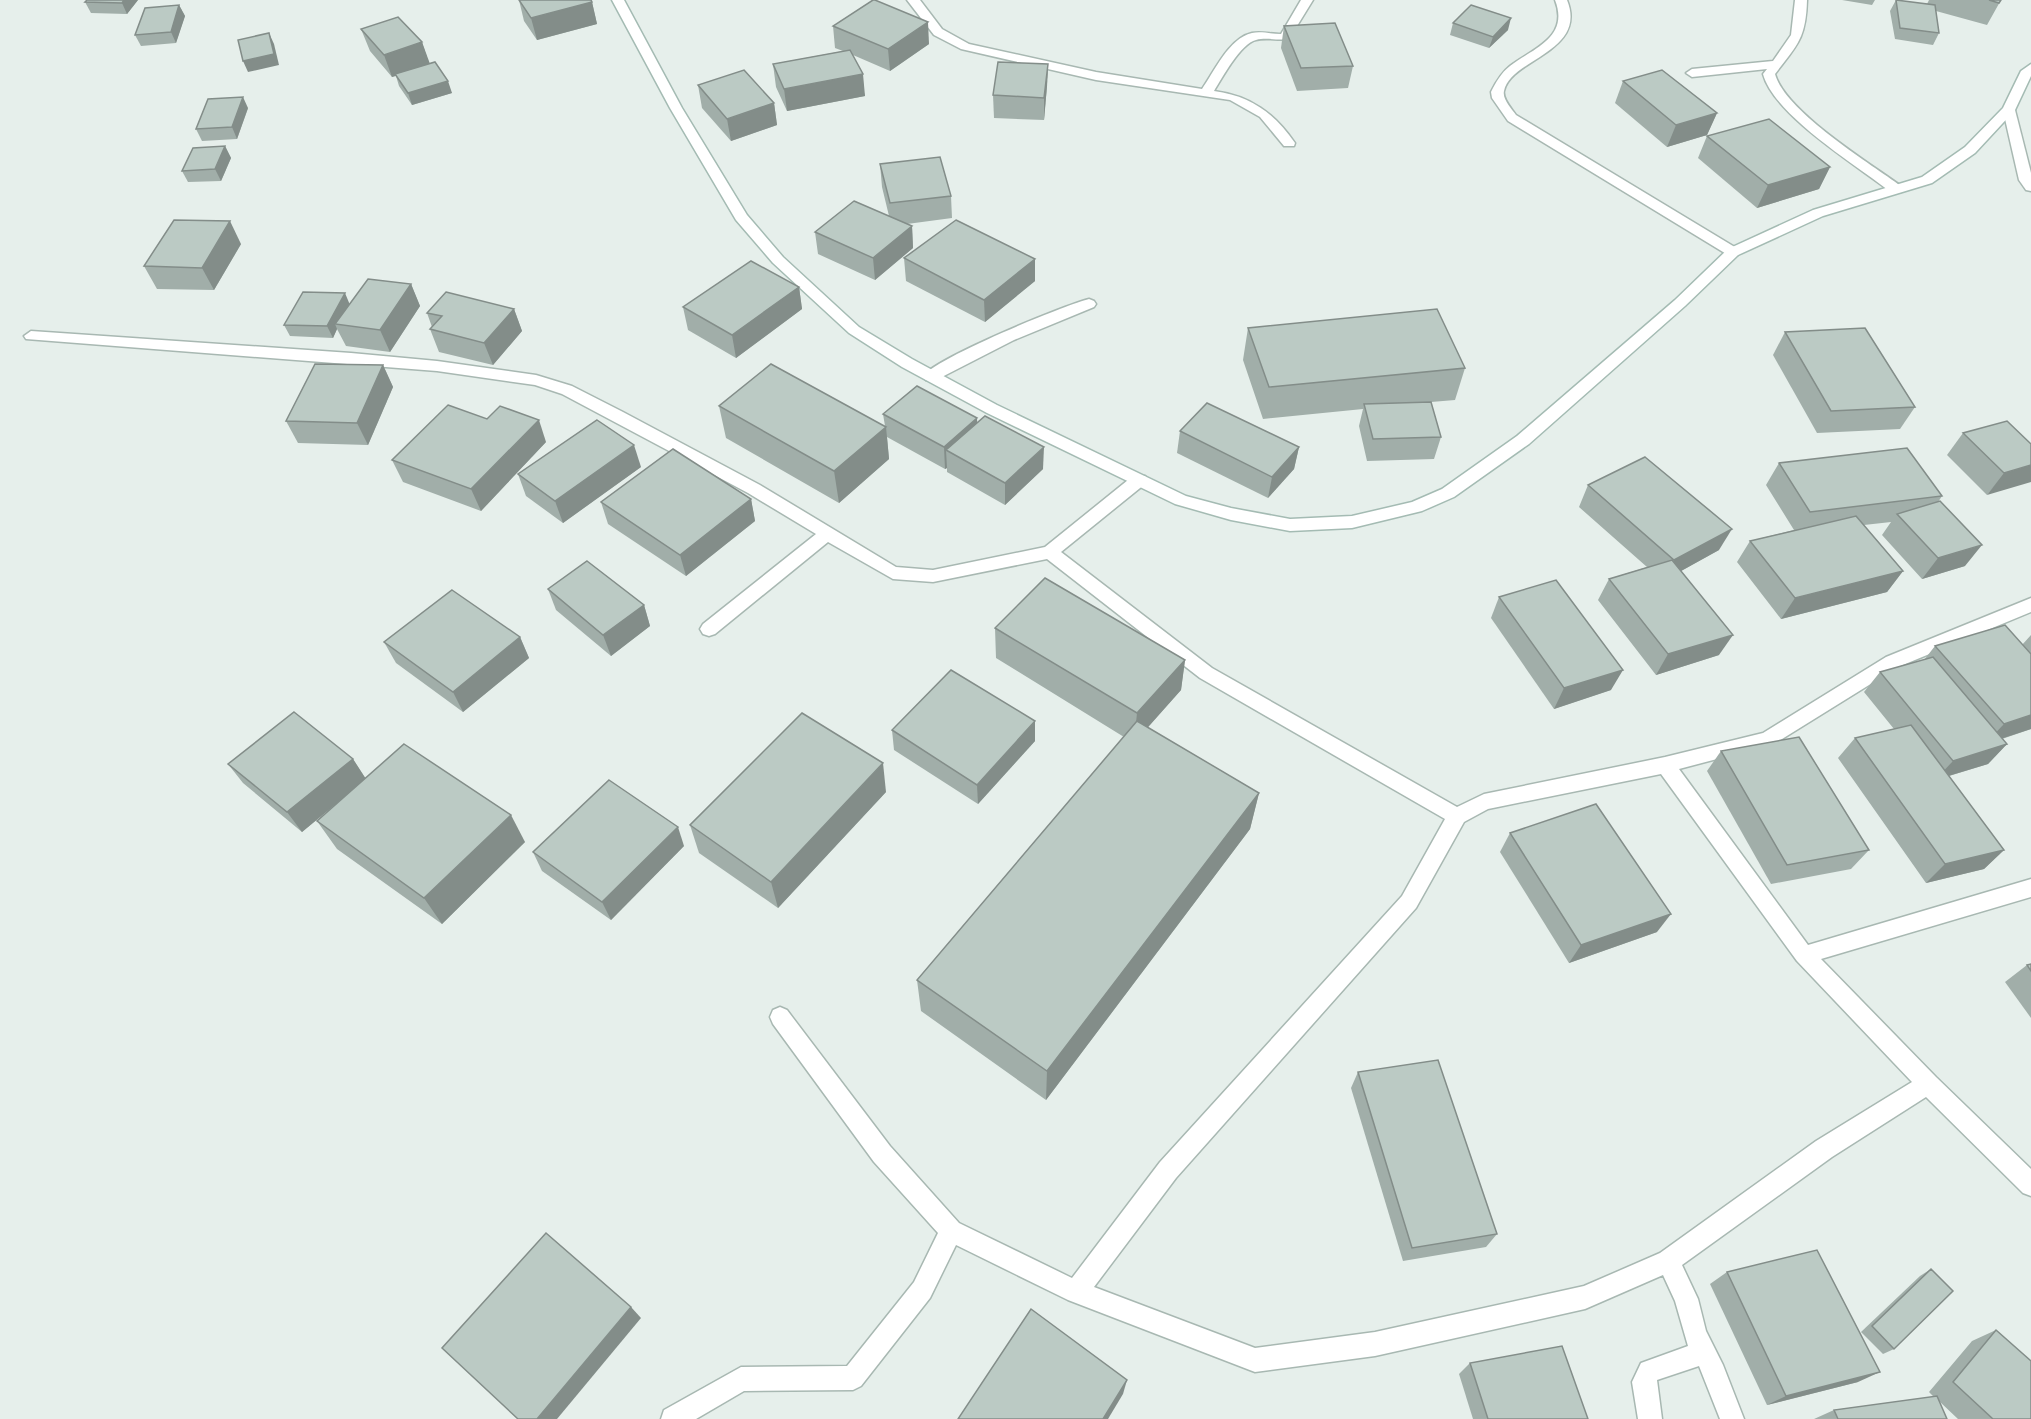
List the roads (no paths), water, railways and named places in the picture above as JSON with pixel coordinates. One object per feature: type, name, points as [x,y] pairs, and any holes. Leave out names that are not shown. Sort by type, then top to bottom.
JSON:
[{"type":"street","points":[[618,0],[676,108],[741,217],[778,260],[854,330],[992,409],[1180,500],[1232,514],[1290,525],[1352,522],[1416,507],[1448,493],[1523,440],[1680,303],[1733,252],[1818,213],[1927,180],[1970,150],[2009,110],[2027,71],[2031,68]]},
{"type":"street","points":[[914,0],[939,32],[966,47],[1082,75],[1232,97],[1248,102],[1269,117],[1288,143]]},
{"type":"street","points":[[1206,93],[1243,42],[1252,37],[1277,39],[1285,36],[1307,0]]},
{"type":"street","points":[[1562,0],[1565,10],[1562,29],[1544,51],[1521,63],[1505,76],[1497,92],[1503,108],[1512,118],[1733,252]]},
{"type":"street","points":[[1801,0],[1802,23],[1799,37],[1769,74],[1772,85],[1780,98],[1803,118],[1896,189]]},
{"type":"street","points":[[1692,73],[1777,64]]},
{"type":"street","points":[[2009,110],[2026,180],[2031,187]]},
{"type":"street","points":[[931,376],[989,343],[1089,304]]},
{"type":"street","points":[[31,336],[351,358],[437,366],[536,380],[567,390],[754,489],[893,573],[933,576],[1050,552],[1139,480]]},
{"type":"street","points":[[709,629],[827,534]]},
{"type":"street","points":[[1050,552],[1206,673],[1458,816]]},
{"type":"street","points":[[1076,1292],[1167,1170],[1409,902],[1458,816],[1484,802],[1665,765],[1768,739],[1892,662],[2031,605]]},
{"type":"street","points":[[1665,765],[1804,955],[1928,1084],[2031,1185]]},
{"type":"street","points":[[1804,955],[2031,888]]},
{"type":"street","points":[[780,1017],[882,1154],[951,1231],[1076,1292],[1256,1360],[1375,1344],[1585,1297],[1668,1261],[1824,1149],[1928,1084]]},
{"type":"street","points":[[673,1419],[741,1379],[853,1378],[922,1290],[951,1231]]},
{"type":"street","points":[[1668,1261],[1686,1299],[1695,1334],[1715,1373],[1732,1419]]},
{"type":"street","points":[[1650,1419],[1644,1382],[1649,1371],[1704,1353]]}]
